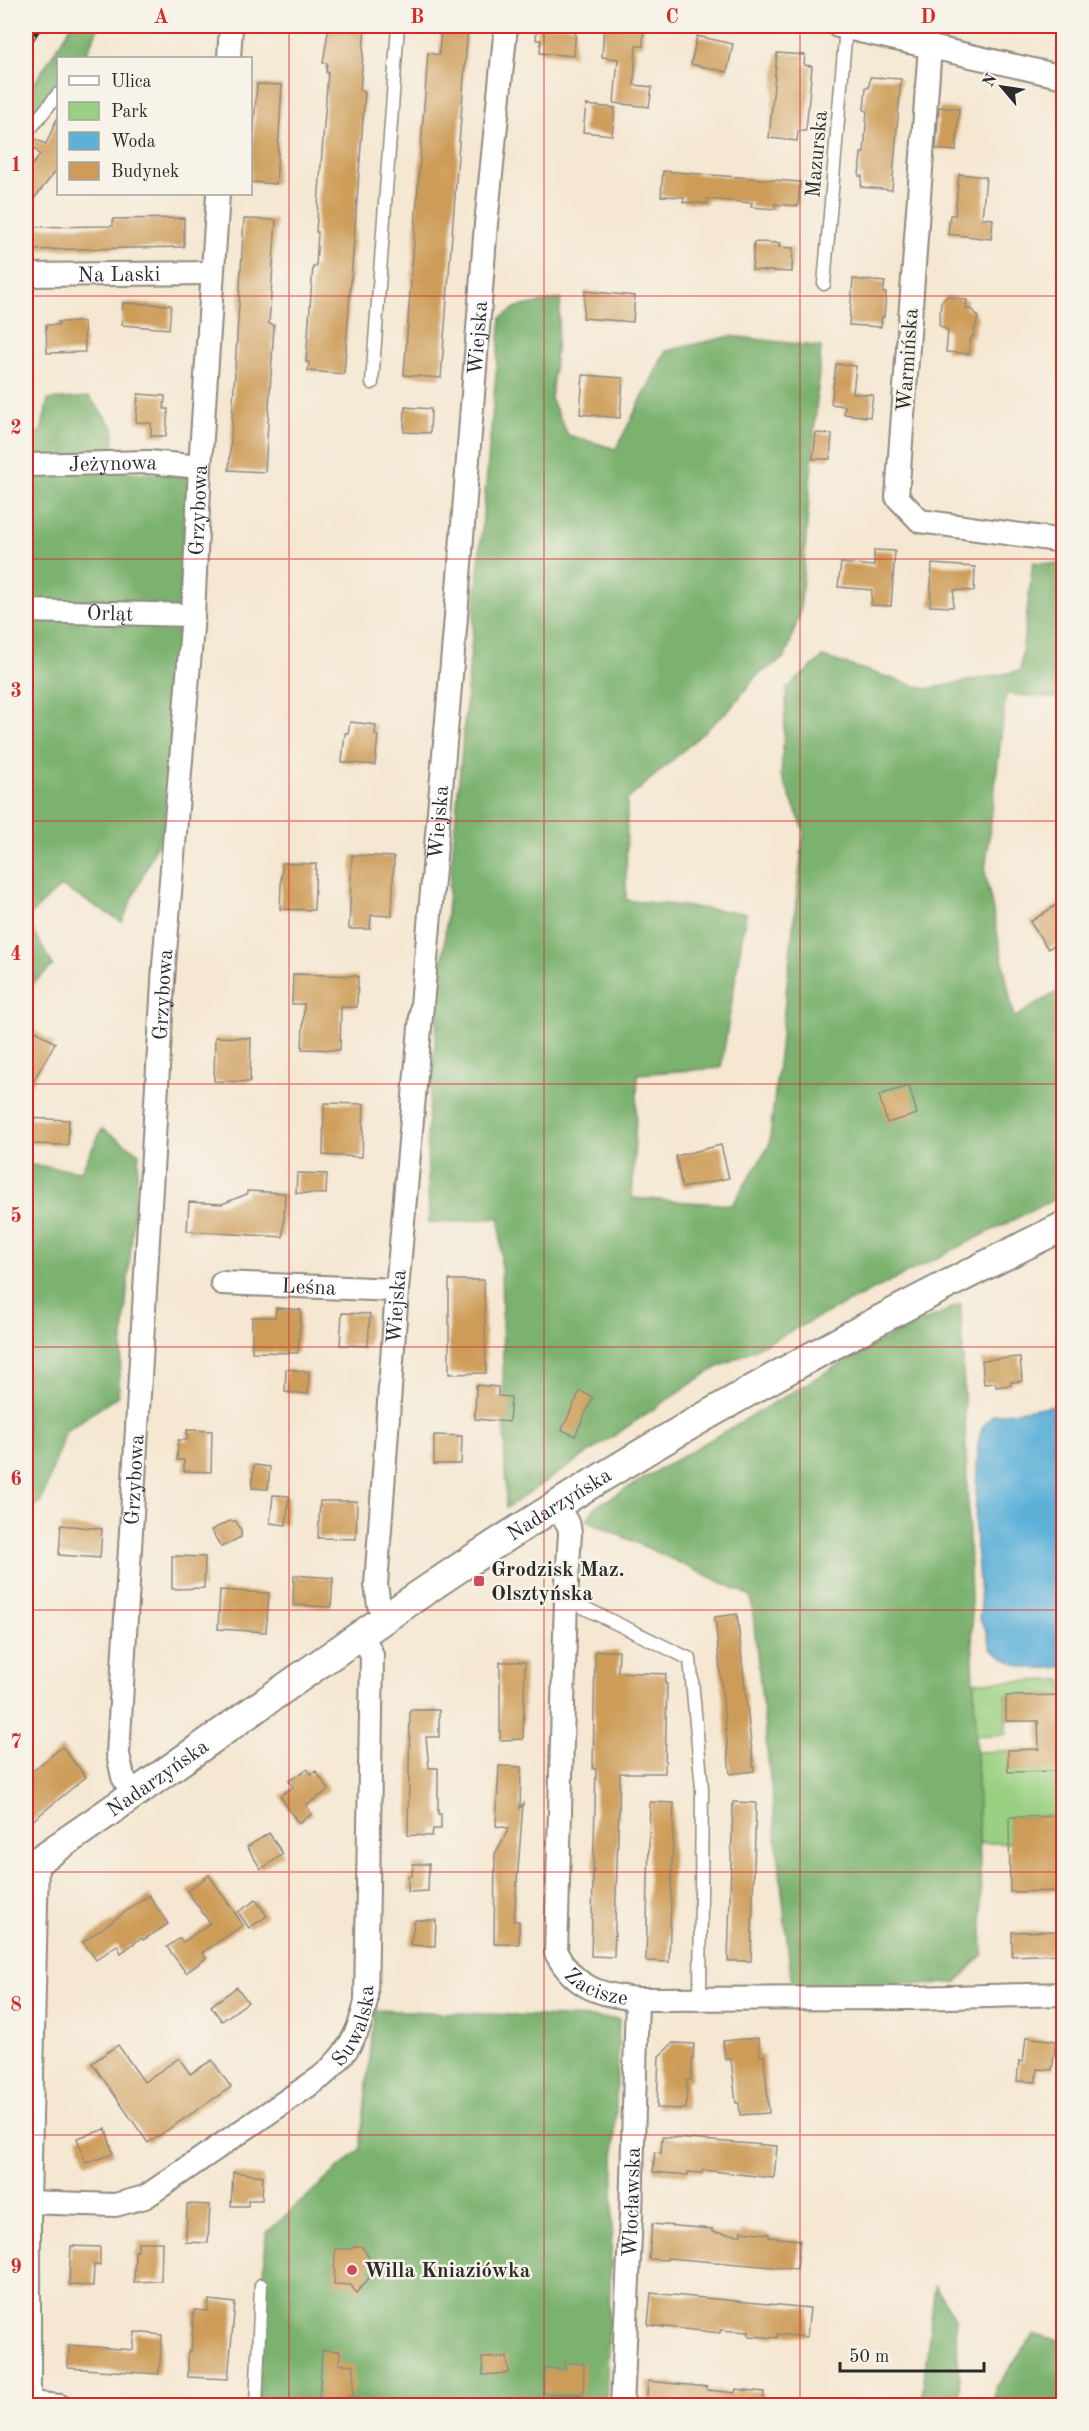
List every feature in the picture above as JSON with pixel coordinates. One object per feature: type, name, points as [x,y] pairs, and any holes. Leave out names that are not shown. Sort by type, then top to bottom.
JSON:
[{"type":"street","points":[[229,57],[231,26]]},
{"type":"street","name":"Wiejska","points":[[387,1617],[380,1605],[376,1585],[397,1290],[455,629],[486,224],[506,26]]},
{"type":"street","points":[[842,26],[1064,77]]},
{"type":"street","name":"Warmińska","points":[[930,46],[897,496],[920,521],[1064,541]]},
{"type":"street","name":"Grzybowa","points":[[133,1794],[123,1778],[118,1742],[164,965],[193,615],[218,195]]},
{"type":"street","name":"Na Laski","points":[[26,275],[212,273]]},
{"type":"street","name":"Jeżynowa","points":[[26,465],[149,462],[200,467]]},
{"type":"street","name":"Orląt","points":[[26,611],[193,615]]},
{"type":"street","name":"Nadarzyńska","points":[[31,1865],[362,1634],[557,1506],[676,1434],[859,1331],[961,1276],[1064,1226]]},
{"type":"street","name":"Leśna","points":[[222,1283],[397,1290]]},
{"type":"street","name":"Zacisze","points":[[557,1506],[569,1526],[570,1533],[556,1953],[563,1966],[585,1986],[618,1997],[637,1999],[901,1998],[1064,1994]]},
{"type":"street","name":"Suwalska","points":[[27,2202],[115,2205],[146,2197],[321,2077],[348,2051],[363,2018],[366,2001],[372,1655],[362,1634]]},
{"type":"street","points":[[31,1865],[27,2202],[29,2404],[60,2406]]},
{"type":"street","name":"Włocławska","points":[[622,2406],[631,2215],[637,1999]]},
{"type":"lane","points":[[372,383],[398,26]]},
{"type":"lane","name":"Mazurska","points":[[824,284],[842,26]]},
{"type":"lane","points":[[26,134],[57,95]]},
{"type":"lane","points":[[566,1599],[690,1659],[702,1788],[700,1998]]},
{"type":"lane","points":[[256,2406],[261,2285]]},
{"type":"green space","points":[[71,26],[99,26],[88,50],[82,57],[57,57],[57,86],[26,124],[26,96]]},
{"type":"green space","points":[[561,299],[551,399],[568,435],[616,449],[666,351],[731,336],[821,347],[800,614],[785,657],[756,676],[730,709],[627,800],[626,900],[746,913],[721,1068],[638,1074],[632,1198],[732,1205],[769,1146],[804,830],[781,775],[787,688],[823,657],[926,689],[1020,671],[1033,562],[1063,565],[1063,699],[1006,694],[985,871],[1014,1018],[1063,988],[1063,1195],[709,1372],[506,1508],[500,1218],[429,1224],[427,1133],[501,318],[517,307]]},
{"type":"green space","points":[[89,397],[114,428],[113,471],[188,476],[164,828],[122,922],[61,886],[26,919],[26,433],[41,432],[48,400]]},
{"type":"green space","points":[[26,919],[53,965],[26,990]]},
{"type":"green space","points":[[102,1129],[139,1153],[118,1396],[66,1431],[41,1502],[26,1511],[26,1164],[81,1171]]},
{"type":"green space","points":[[961,1304],[983,1954],[956,1983],[792,1987],[751,1596],[587,1520],[595,1507],[871,1346]]},
{"type":"green space","points":[[1063,1680],[1063,1695],[1006,1696],[1006,1734],[974,1736],[973,1682]]},
{"type":"green space","points":[[1063,1749],[1063,1816],[1009,1817],[1010,1843],[979,1843],[975,1752]]},
{"type":"green space","points":[[375,2010],[619,2019],[606,2405],[258,2406],[266,2233],[360,2149]]},
{"type":"green space","points":[[935,2286],[955,2318],[961,2405],[921,2405]]},
{"type":"green space","points":[[1033,2335],[1063,2340],[1063,2405],[993,2405],[995,2389]]},
{"type":"water","points":[[1063,1404],[1063,1667],[1025,1667],[1010,1662],[992,1650],[986,1629],[979,1617],[981,1607],[975,1529],[978,1444],[982,1428],[993,1415]]},
{"type":"building","points":[[329,26],[365,26],[360,91],[365,92],[344,374],[308,371],[309,362],[306,362],[313,266],[316,267],[318,232],[316,232],[328,72],[326,72],[327,63],[323,63]]},
{"type":"building","points":[[441,26],[468,26],[441,378],[404,375],[428,53],[439,55]]},
{"type":"building","points":[[537,26],[576,26],[574,56],[540,53],[541,40],[536,40]]},
{"type":"building","points":[[604,26],[644,26],[643,46],[636,46],[634,85],[652,87],[649,107],[614,103],[618,59],[602,57]]},
{"type":"building","points":[[697,36],[733,44],[727,72],[691,64]]},
{"type":"building","points":[[777,53],[805,55],[804,65],[812,66],[806,131],[798,131],[797,141],[769,138]]},
{"type":"building","points":[[870,77],[901,79],[892,190],[861,187],[862,176],[859,176],[861,153],[864,153],[867,111],[864,110],[866,87],[869,88]]},
{"type":"building","points":[[257,84],[282,85],[276,184],[252,182]]},
{"type":"building","points":[[586,105],[615,108],[612,135],[583,132]]},
{"type":"building","points":[[939,107],[959,109],[956,151],[936,149]]},
{"type":"building","points":[[57,118],[57,169],[26,209],[26,173],[40,155],[29,141],[33,138],[46,144]]},
{"type":"building","points":[[663,171],[800,182],[798,206],[775,204],[775,209],[751,207],[752,203],[707,199],[707,204],[683,202],[684,197],[661,196]]},
{"type":"building","points":[[959,174],[986,177],[982,218],[993,219],[991,239],[948,234],[950,215],[955,215]]},
{"type":"building","points":[[184,218],[184,247],[26,250],[26,227],[113,226],[113,219]]},
{"type":"building","points":[[244,219],[276,220],[269,324],[274,325],[265,472],[229,470]]},
{"type":"building","points":[[754,242],[780,243],[779,247],[793,248],[792,272],[752,270]]},
{"type":"building","points":[[853,279],[885,282],[884,317],[882,316],[881,327],[849,325]]},
{"type":"building","points":[[585,291],[635,296],[633,322],[583,318]]},
{"type":"building","points":[[947,296],[967,300],[966,309],[973,310],[978,317],[973,337],[971,337],[969,354],[946,352],[948,331],[939,325],[941,302]]},
{"type":"building","points":[[123,303],[171,305],[169,329],[122,325]]},
{"type":"building","points":[[58,322],[84,322],[85,352],[47,353],[46,325],[59,325]]},
{"type":"building","points":[[836,364],[856,366],[853,393],[873,395],[870,417],[844,414],[845,406],[831,404]]},
{"type":"building","points":[[583,375],[623,378],[620,418],[580,414]]},
{"type":"building","points":[[138,394],[165,396],[164,409],[168,409],[166,436],[151,436],[151,423],[136,422]]},
{"type":"building","points":[[405,407],[431,409],[430,433],[404,432]]},
{"type":"building","points":[[816,433],[832,434],[830,459],[813,459]]},
{"type":"building","points":[[874,550],[895,551],[891,606],[871,605],[872,590],[838,587],[841,563],[874,566]]},
{"type":"building","points":[[932,564],[975,567],[974,591],[954,590],[953,607],[930,606]]},
{"type":"building","points":[[350,722],[376,725],[375,735],[378,736],[375,765],[342,762],[345,733],[348,733]]},
{"type":"building","points":[[352,855],[394,857],[392,916],[371,915],[370,929],[349,929]]},
{"type":"building","points":[[282,863],[316,864],[314,910],[280,909]]},
{"type":"building","points":[[1064,900],[1064,939],[1048,949],[1030,922]]},
{"type":"building","points":[[293,974],[358,976],[357,1007],[341,1007],[340,1050],[302,1049],[304,1004],[292,1004]]},
{"type":"building","points":[[26,1025],[55,1043],[26,1094]]},
{"type":"building","points":[[215,1037],[251,1038],[250,1082],[214,1081]]},
{"type":"building","points":[[909,1086],[917,1114],[887,1123],[879,1095]]},
{"type":"building","points":[[324,1103],[364,1104],[362,1157],[323,1155]]},
{"type":"building","points":[[26,1118],[69,1120],[68,1145],[26,1144]]},
{"type":"building","points":[[721,1145],[729,1178],[682,1188],[676,1156]]},
{"type":"building","points":[[297,1173],[327,1174],[326,1194],[296,1193]]},
{"type":"building","points":[[247,1191],[285,1193],[283,1237],[187,1231],[189,1202],[222,1204],[247,1194]]},
{"type":"building","points":[[449,1280],[484,1280],[486,1373],[449,1374]]},
{"type":"building","points":[[276,1308],[301,1310],[298,1353],[252,1352],[252,1317],[275,1317]]},
{"type":"building","points":[[342,1313],[370,1314],[368,1346],[340,1345]]},
{"type":"building","points":[[1020,1357],[1022,1381],[996,1387],[996,1383],[984,1384],[982,1360]]},
{"type":"building","points":[[286,1369],[309,1372],[308,1394],[285,1392]]},
{"type":"building","points":[[476,1385],[498,1387],[498,1396],[511,1397],[509,1422],[475,1419]]},
{"type":"building","points":[[580,1391],[593,1397],[575,1436],[562,1430]]},
{"type":"building","points":[[187,1430],[212,1431],[211,1472],[184,1471],[184,1460],[177,1460],[178,1440],[187,1440]]},
{"type":"building","points":[[434,1435],[462,1436],[461,1464],[434,1464]]},
{"type":"building","points":[[254,1465],[270,1467],[268,1489],[252,1488]]},
{"type":"building","points":[[273,1495],[289,1496],[286,1525],[270,1523]]},
{"type":"building","points":[[320,1501],[357,1501],[356,1539],[318,1538]]},
{"type":"building","points":[[230,1521],[236,1521],[241,1530],[241,1537],[221,1547],[211,1530]]},
{"type":"building","points":[[61,1525],[102,1529],[100,1558],[59,1555]]},
{"type":"building","points":[[172,1556],[205,1557],[204,1588],[172,1589]]},
{"type":"building","points":[[294,1575],[333,1578],[331,1607],[293,1605]]},
{"type":"building","points":[[220,1590],[269,1593],[266,1632],[218,1629]]},
{"type":"building","points":[[737,1614],[754,1771],[730,1774],[715,1617]]},
{"type":"building","points":[[595,1651],[619,1651],[618,1672],[666,1674],[665,1684],[667,1684],[665,1773],[620,1773],[614,1957],[591,1956],[596,1769],[593,1769]]},
{"type":"building","points":[[500,1662],[525,1662],[523,1739],[500,1740]]},
{"type":"building","points":[[1064,1695],[1064,1771],[1008,1772],[1008,1750],[1039,1749],[1038,1721],[1006,1721],[1006,1696]]},
{"type":"building","points":[[410,1710],[439,1710],[439,1737],[426,1737],[429,1768],[438,1768],[438,1814],[441,1814],[441,1829],[433,1829],[432,1836],[408,1835]]},
{"type":"building","points":[[62,1747],[86,1777],[26,1826],[26,1776]]},
{"type":"building","points":[[499,1766],[521,1767],[520,1808],[523,1804],[514,1921],[519,1921],[519,1944],[494,1944],[495,1854],[509,1828],[496,1826]]},
{"type":"building","points":[[307,1769],[311,1774],[316,1771],[329,1790],[306,1805],[312,1814],[298,1823],[280,1796],[293,1787],[289,1781]]},
{"type":"building","points":[[650,1802],[674,1803],[669,1962],[646,1961]]},
{"type":"building","points":[[733,1802],[756,1803],[751,1961],[728,1961]]},
{"type":"building","points":[[1064,1816],[1064,1891],[1010,1892],[1009,1817]]},
{"type":"building","points":[[269,1833],[283,1854],[261,1869],[247,1847]]},
{"type":"building","points":[[413,1864],[429,1864],[428,1891],[408,1892],[408,1876],[412,1876]]},
{"type":"building","points":[[209,1875],[243,1925],[202,1953],[206,1958],[186,1973],[167,1947],[180,1938],[183,1942],[210,1923],[187,1891]]},
{"type":"building","points":[[149,1895],[168,1924],[143,1940],[141,1938],[121,1953],[117,1945],[96,1960],[83,1942]]},
{"type":"building","points":[[256,1900],[267,1916],[249,1928],[238,1912]]},
{"type":"building","points":[[415,1920],[436,1920],[435,1946],[410,1945]]},
{"type":"building","points":[[1064,1931],[1064,1954],[1012,1956],[1012,1932]]},
{"type":"building","points":[[237,1987],[248,2002],[222,2021],[211,2006]]},
{"type":"building","points":[[1026,2037],[1056,2041],[1052,2070],[1037,2069],[1036,2082],[1017,2081],[1019,2061],[1023,2062]]},
{"type":"building","points":[[758,2038],[760,2056],[764,2056],[769,2113],[740,2115],[739,2103],[736,2103],[731,2059],[725,2059],[723,2041]]},
{"type":"building","points":[[673,2043],[694,2044],[691,2080],[687,2080],[686,2109],[657,2108],[659,2056]]},
{"type":"building","points":[[118,2045],[144,2082],[179,2058],[190,2074],[212,2060],[231,2087],[148,2143],[92,2063]]},
{"type":"building","points":[[106,2129],[113,2154],[86,2163],[77,2138]]},
{"type":"building","points":[[662,2137],[777,2146],[774,2178],[703,2170],[702,2173],[688,2172],[688,2175],[653,2172],[655,2152],[661,2153]]},
{"type":"building","points":[[233,2172],[263,2176],[262,2200],[248,2200],[248,2206],[231,2206]]},
{"type":"building","points":[[187,2204],[210,2205],[208,2243],[186,2242]]},
{"type":"building","points":[[652,2224],[712,2229],[712,2232],[726,2234],[741,2235],[741,2231],[769,2234],[769,2237],[800,2240],[797,2269],[667,2258],[667,2260],[649,2259]]},
{"type":"building","points":[[138,2242],[162,2242],[161,2281],[134,2282],[135,2251],[138,2251]]},
{"type":"building","points":[[71,2246],[100,2247],[100,2265],[94,2265],[93,2286],[69,2285]]},
{"type":"building","name":"Willa Kniaziówka","points":[[361,2246],[369,2257],[369,2278],[356,2293],[351,2285],[334,2284],[335,2249],[351,2249]]},
{"type":"building","points":[[651,2293],[810,2308],[807,2337],[777,2334],[777,2338],[749,2336],[749,2332],[720,2330],[720,2333],[648,2325]]},
{"type":"building","points":[[209,2300],[235,2303],[228,2379],[188,2377],[188,2351],[191,2351],[194,2310],[208,2311]]},
{"type":"building","points":[[135,2332],[162,2335],[159,2374],[68,2368],[69,2345],[133,2350]]},
{"type":"building","points":[[322,2350],[340,2351],[339,2364],[354,2365],[353,2397],[347,2397],[346,2403],[319,2402]]},
{"type":"building","points":[[507,2357],[509,2373],[483,2375],[482,2358]]},
{"type":"building","points":[[565,2362],[584,2364],[583,2394],[543,2393],[545,2368],[565,2369]]},
{"type":"building","points":[[648,2381],[707,2387],[707,2390],[735,2393],[736,2389],[764,2392],[762,2406],[646,2406]]},
{"type":"railway","points":[[26,46],[39,26]]},
{"type":"place","name":"Grodzisk Maz. Olsztyńska","points":[[479,1581]]},
{"type":"place","name":"Willa Kniaziówka","points":[[352,2270]]}]
